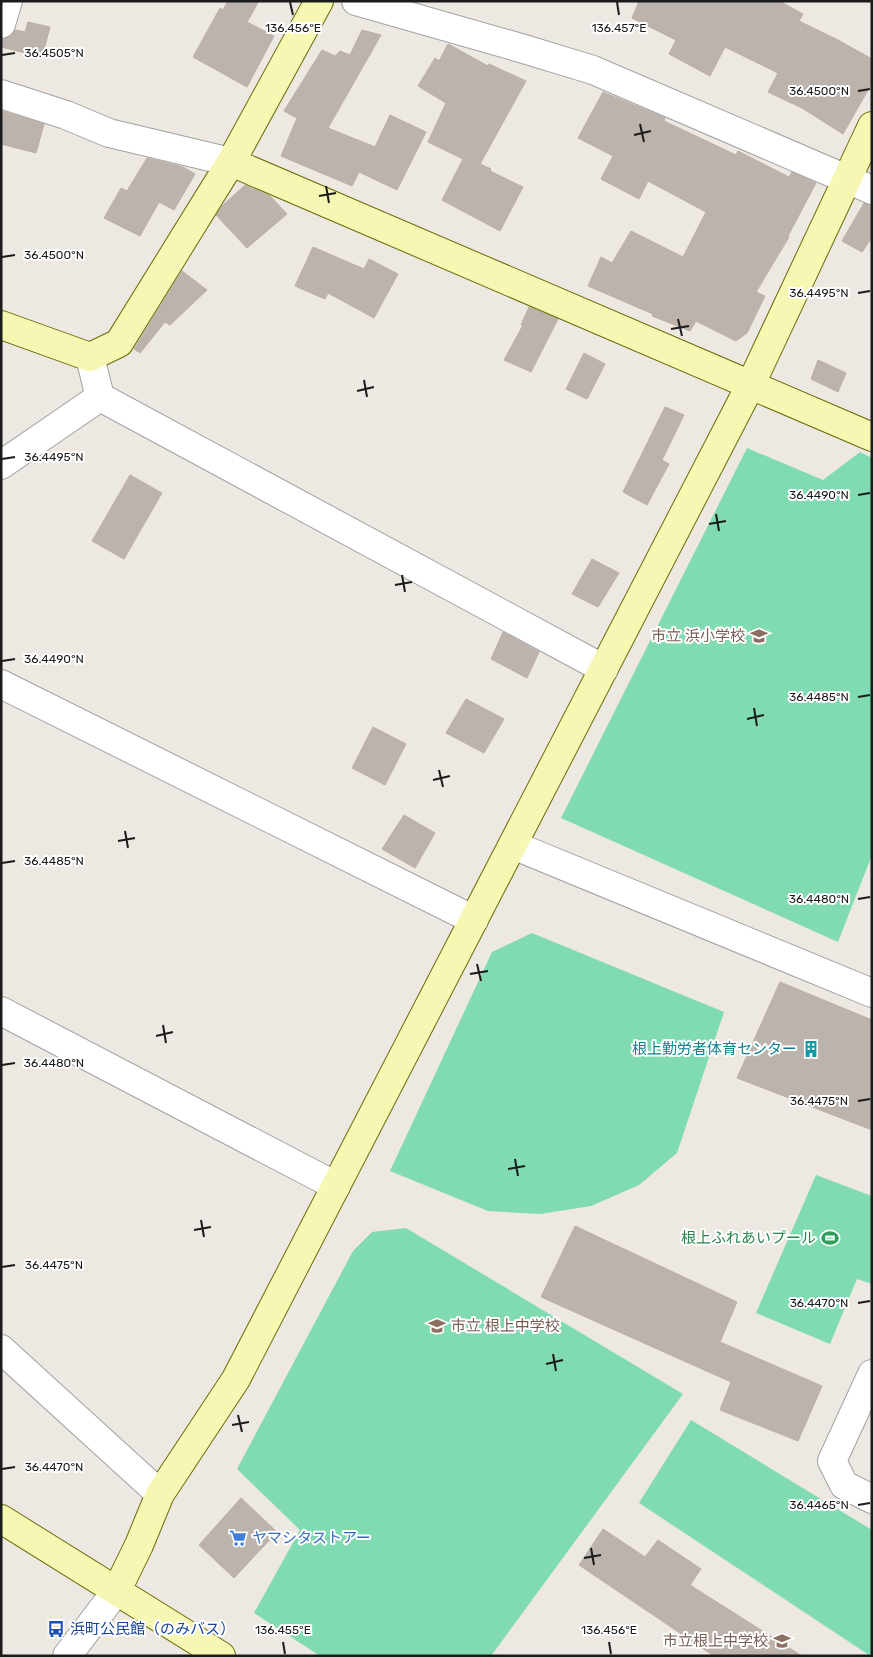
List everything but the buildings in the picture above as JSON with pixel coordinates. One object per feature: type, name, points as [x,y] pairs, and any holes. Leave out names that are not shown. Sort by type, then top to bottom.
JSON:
[{"type":"street","points":[[1,24],[8,1]]},
{"type":"street","points":[[1,325],[90,357],[119,343],[231,162],[319,1]]},
{"type":"street","points":[[356,1],[524,48],[593,70],[860,185]]},
{"type":"street","points":[[1,94],[66,115],[110,133],[231,162],[872,437]]},
{"type":"street","points":[[67,1656],[117,1590],[139,1545],[160,1494],[236,1379],[750,386],[860,185],[872,126]]},
{"type":"street","points":[[90,357],[100,397],[604,669]]},
{"type":"street","points":[[1,465],[100,397]]},
{"type":"street","points":[[1,684],[474,920]]},
{"type":"street","points":[[513,844],[872,993]]},
{"type":"street","points":[[1,1011],[336,1186]]},
{"type":"street","points":[[1,1349],[160,1494]]},
{"type":"street","points":[[872,1374],[832,1461],[844,1485],[872,1499]]},
{"type":"street","points":[[1,1519],[117,1590],[195,1648],[221,1656]]},
{"type":"green space","name":"市立 浜小学校","points":[[747,448],[823,480],[860,452],[872,458],[872,855],[838,942],[561,818]]},
{"type":"green space","points":[[532,933],[724,1012],[677,1153],[639,1185],[591,1206],[540,1214],[488,1211],[390,1171],[492,952]]},
{"type":"green space","name":"根上ふれあいプール","points":[[816,1175],[872,1196],[872,1284],[857,1279],[830,1344],[756,1313]]},
{"type":"green space","name":"市立 根上中学校","points":[[406,1228],[683,1394],[491,1656],[320,1656],[254,1613],[300,1530],[237,1469],[353,1251],[372,1232]]},
{"type":"green space","points":[[691,1420],[872,1530],[872,1651],[869,1655],[639,1503]]},
{"type":"place","name":"市立 浜小学校","points":[[759,636]]},
{"type":"place","name":"根上勤労者体育センター","points":[[811,1049]]},
{"type":"place","name":"根上ふれあいプール","points":[[830,1238]]},
{"type":"place","name":"市立 根上中学校","points":[[437,1326]]},
{"type":"place","name":"ヤマシタストアー","points":[[238,1538]]},
{"type":"place","name":"浜町公民館（のみバス）","points":[[56,1629]]},
{"type":"place","name":"市立根上中学校","points":[[782,1641]]}]
